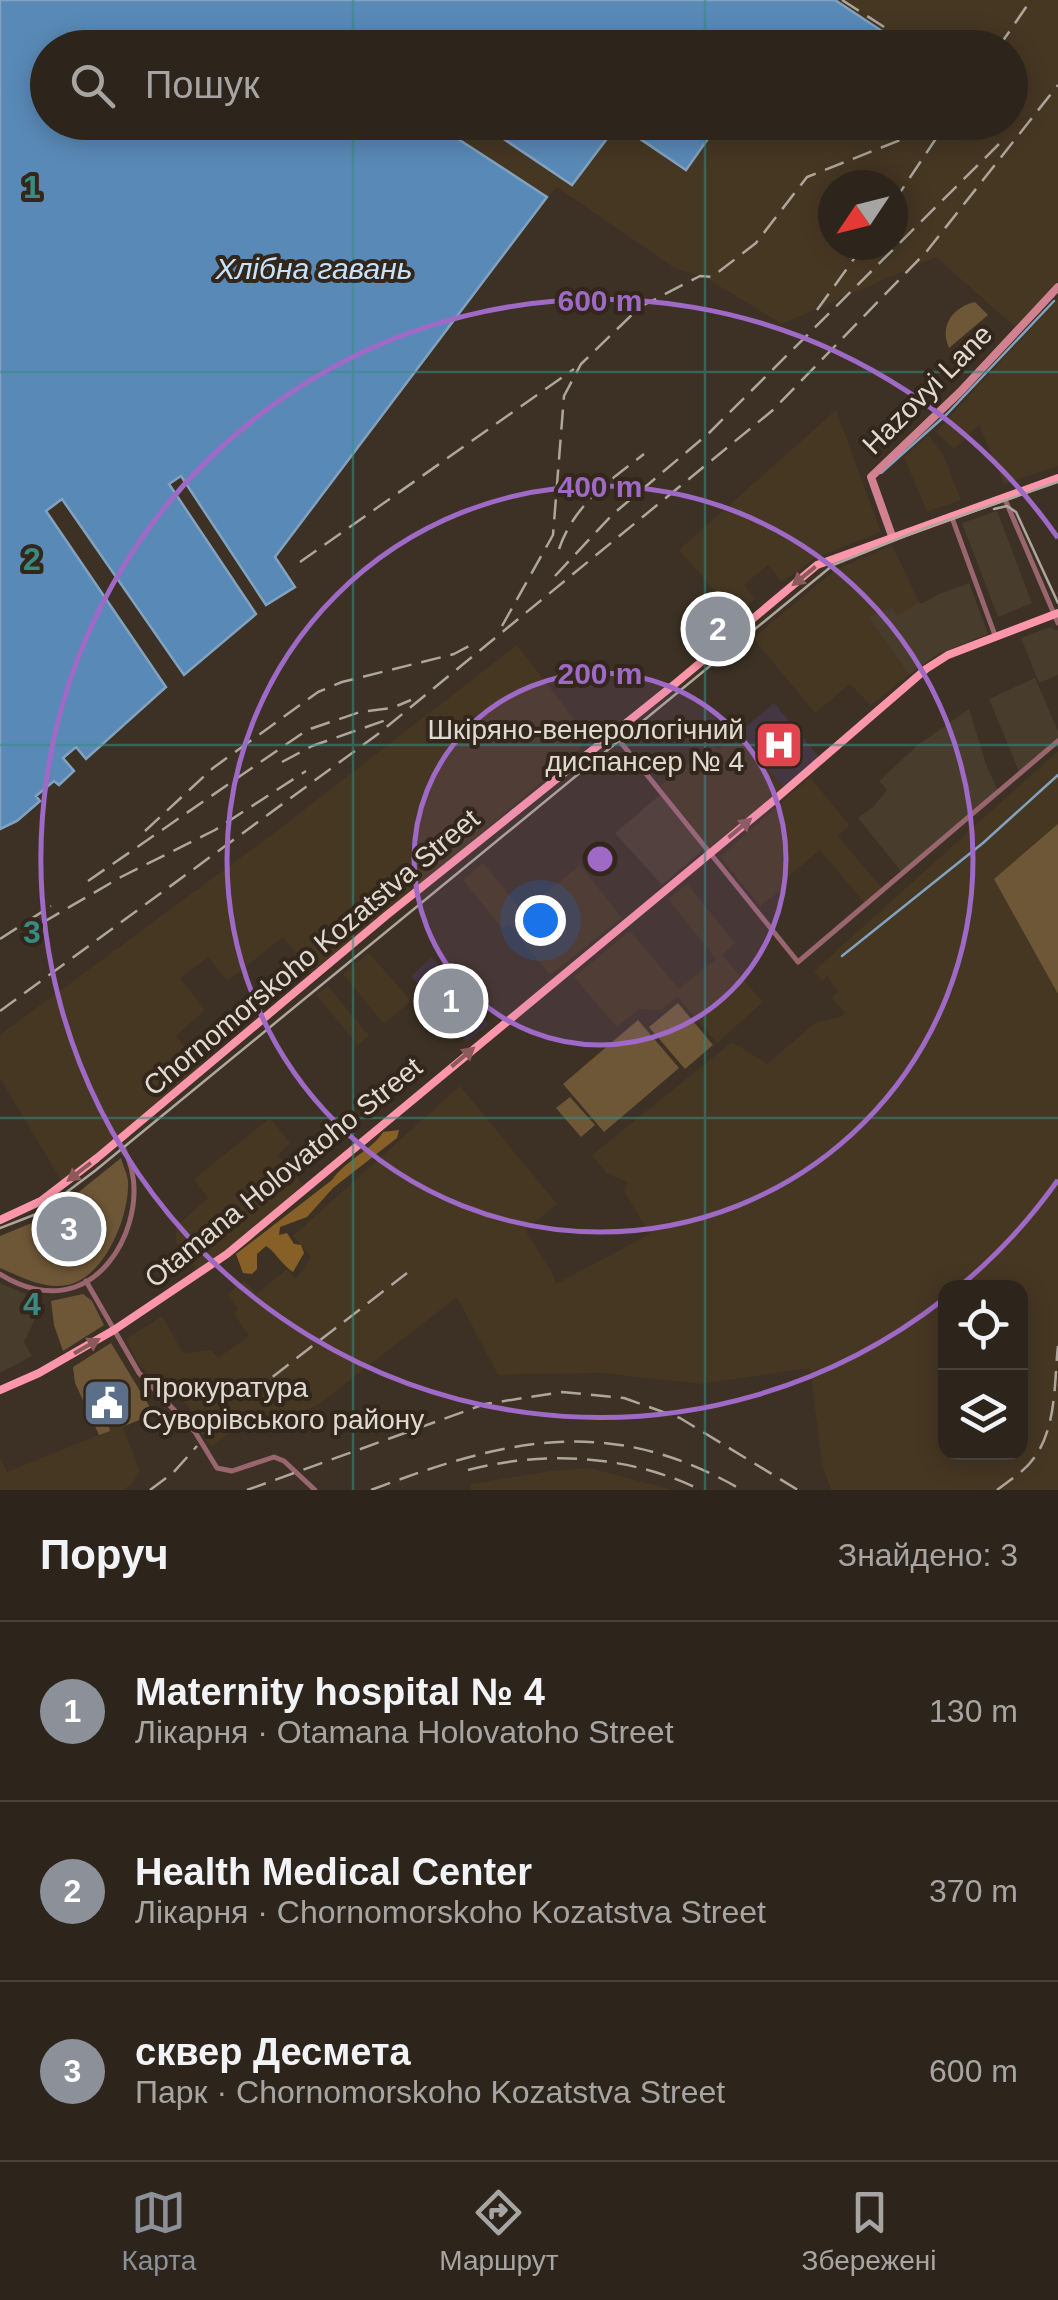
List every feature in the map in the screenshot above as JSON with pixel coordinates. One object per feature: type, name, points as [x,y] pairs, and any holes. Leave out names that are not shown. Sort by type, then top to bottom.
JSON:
[{"type":"main road","name":"Chornomorskoho Kozatstva Street","points":[[0,1220],[41,1201],[118,1141],[386,915],[614,734],[811,569],[1058,478]]},
{"type":"main road","name":"Otamana Holovatoho Street","points":[[0,1390],[39,1373],[114,1330],[227,1254],[710,854],[926,669],[948,656],[1057,617]]},
{"type":"street","name":"Hazovyi Lane","points":[[892,536],[871,477],[960,392],[1058,287]]},
{"type":"street","points":[[1004,497],[1057,617]]},
{"type":"street","points":[[951,516],[996,638]]},
{"type":"street","points":[[614,734],[798,962],[1058,741]]},
{"type":"street","points":[[0,1274],[20,1285],[46,1291],[72,1288],[86,1281],[115,1252],[131,1215],[133,1173],[118,1141]]},
{"type":"street","points":[[86,1281],[139,1373],[195,1432],[217,1468],[232,1471],[274,1457],[284,1461],[315,1490]]},
{"type":"shaded area","points":[[835,0],[1058,0],[1058,281],[1015,327],[936,257],[782,324],[706,278],[676,269],[557,187],[547,197],[461,140],[505,140],[572,185],[606,140],[642,140],[686,170],[707,140],[1028,140],[1028,30],[880,30]]},
{"type":"shaded area","points":[[1058,299],[1058,466],[1004,484],[979,425],[954,449],[936,432]]},
{"type":"shaded area","points":[[975,302],[988,315],[949,348],[946,332],[950,319],[960,308]]},
{"type":"shaded area","points":[[836,410],[881,532],[815,558],[782,582],[768,565],[744,585],[755,599],[736,615],[679,550]]},
{"type":"shaded area","points":[[928,435],[943,454],[961,500],[927,512],[904,457]]},
{"type":"shaded area","points":[[997,511],[1032,603],[998,617],[962,523]]},
{"type":"shaded area","points":[[892,545],[919,602],[897,616],[893,607],[868,617],[909,675],[871,705],[850,684],[815,713],[753,638],[835,570]]},
{"type":"shaded area","points":[[969,583],[988,634],[938,654],[909,675],[868,617],[893,607],[897,615]]},
{"type":"shaded area","points":[[1050,627],[1058,631],[1058,675],[1039,683],[1021,638]]},
{"type":"shaded area","points":[[517,645],[574,719],[566,726],[582,747],[315,976],[283,937],[227,981],[208,957],[180,978],[205,1010],[176,1036],[203,1070],[62,1182],[0,1078],[0,1035],[278,830]]},
{"type":"shaded area","points":[[1035,678],[1058,731],[1058,740],[1021,776],[989,699]]},
{"type":"shaded area","name":"Шкіряно-венерологічний диспансер № 4","points":[[774,703],[821,759],[785,788],[737,734]]},
{"type":"shaded area","points":[[969,709],[999,793],[904,875],[858,818],[887,790],[879,781],[918,745]]},
{"type":"shaded area","points":[[737,734],[785,788],[709,848],[660,786],[712,744],[718,750]]},
{"type":"shaded area","points":[[1058,751],[1058,1490],[831,1490],[822,1464],[810,1368],[700,1384],[601,1373],[498,1375],[457,1297],[318,1405],[283,1420],[264,1414],[252,1416],[211,1447],[191,1417],[194,1414],[172,1388],[164,1387],[140,1366],[126,1339],[162,1316],[183,1353],[211,1350],[218,1358],[249,1336],[234,1314],[238,1309],[228,1294],[244,1280],[256,1294],[287,1269],[296,1279],[311,1257],[293,1236],[460,1086],[557,1204],[525,1230],[556,1284],[650,1234],[624,1191],[628,1182],[607,1174],[592,1155],[732,1042],[767,1064],[815,1023],[842,1016],[845,1013],[832,998],[838,992],[827,976],[822,981],[814,971]]},
{"type":"shaded area","points":[[810,777],[849,825],[838,836],[885,892],[868,907],[820,850],[780,883],[783,889],[760,906],[720,857]]},
{"type":"shaded area","points":[[660,795],[704,849],[662,885],[615,833]]},
{"type":"shaded area","points":[[1058,824],[1058,994],[994,879]]},
{"type":"shaded area","points":[[483,863],[527,917],[546,901],[542,896],[580,865],[622,918],[550,975],[509,924],[502,928],[463,880]]},
{"type":"shaded area","points":[[687,884],[735,943],[722,955],[763,1002],[717,1043],[678,997],[661,1010],[639,1009],[617,1027],[574,977],[630,931],[679,989],[716,959],[668,899]]},
{"type":"shaded area","points":[[369,953],[411,1001],[384,1024],[343,974]]},
{"type":"shaded area","points":[[432,957],[489,1024],[467,1042],[411,976]]},
{"type":"shaded area","points":[[328,986],[369,1036],[358,1045],[316,995]]},
{"type":"shaded area","points":[[678,1003],[713,1045],[685,1069],[649,1027]]},
{"type":"shaded area","points":[[638,1020],[679,1068],[604,1132],[563,1084]]},
{"type":"shaded area","points":[[570,1097],[595,1125],[581,1137],[556,1108]]},
{"type":"shaded area","points":[[270,1118],[290,1143],[278,1155],[303,1185],[236,1246],[199,1273],[175,1242],[177,1226],[208,1198],[194,1179]]},
{"type":"shaded area","points":[[399,1130],[397,1138],[333,1188],[307,1217],[280,1227],[279,1235],[287,1233],[304,1253],[293,1272],[266,1246],[257,1254],[257,1269],[252,1274],[243,1273],[236,1254],[332,1180],[383,1132]]},
{"type":"shaded area","points":[[121,1158],[128,1181],[125,1210],[113,1243],[93,1270],[68,1285],[51,1286],[0,1268],[0,1236],[49,1216]]},
{"type":"shaded area","points":[[0,1283],[43,1302],[24,1342],[32,1356],[0,1373]]},
{"type":"shaded area","points":[[83,1294],[92,1301],[104,1325],[63,1351],[51,1301]]},
{"type":"shaded area","points":[[111,1343],[154,1414],[122,1427],[119,1420],[108,1424],[110,1431],[99,1435],[75,1383],[73,1367]]},
{"type":"shaded area","points":[[120,1420],[140,1471],[131,1485],[122,1490],[0,1490],[0,1458],[7,1472],[109,1431],[107,1425]]},
{"type":"shaded area","points":[[590,1468],[673,1490],[471,1490],[471,1484]]},
{"type":"water","name":"Хлібна гавань","points":[[0,0],[835,0],[880,30],[30,30],[30,140],[460,140],[547,197],[275,557],[295,587],[266,605],[181,476],[169,484],[256,614],[184,675],[62,499],[46,511],[166,687],[86,759],[76,747],[63,758],[74,771],[59,785],[54,781],[36,796],[40,801],[17,821],[0,829]]},
{"type":"water","points":[[505,140],[606,140],[572,185]]},
{"type":"water","points":[[642,140],[707,140],[686,170]]},
{"type":"waterway","points":[[881,473],[947,414],[1054,301]]},
{"type":"waterway","points":[[842,956],[983,843],[1058,775]]},
{"type":"tram line","points":[[0,1228],[39,1213],[96,1170],[833,565],[1058,482]]},
{"type":"tram line","points":[[994,509],[1007,506],[1016,512],[1058,603]]},
{"type":"railway","points":[[842,0],[889,30]]},
{"type":"railway","points":[[1010,30],[1031,0]]},
{"type":"railway","points":[[1028,123],[1058,85]]},
{"type":"railway","points":[[502,626],[553,535],[564,396],[581,364],[640,307],[700,276],[712,277],[756,243],[807,177],[900,140]]},
{"type":"railway","points":[[908,180],[935,140]]},
{"type":"railway","points":[[0,1011],[378,734],[773,410],[927,251],[1015,140]]},
{"type":"railway","points":[[555,576],[612,515],[709,433],[999,144]]},
{"type":"railway","points":[[817,310],[853,260]]},
{"type":"railway","points":[[300,562],[574,369]]},
{"type":"railway","points":[[559,549],[583,507],[644,454]]},
{"type":"railway","points":[[145,831],[213,768],[318,692],[342,682],[454,654],[473,644]]},
{"type":"railway","points":[[88,881],[307,730],[411,700]]},
{"type":"railway","points":[[282,762],[312,746],[389,719]]},
{"type":"railway","points":[[42,923],[121,877],[215,830],[306,771]]},
{"type":"railway","points":[[0,939],[51,906]]},
{"type":"railway","points":[[249,1395],[407,1273]]},
{"type":"railway","points":[[997,1490],[1034,1458],[1047,1432],[1058,1346]]},
{"type":"railway","points":[[247,1490],[485,1404],[562,1392],[624,1398],[680,1418],[798,1490]]},
{"type":"railway","points":[[371,1490],[467,1458],[557,1442],[647,1450],[693,1466],[742,1490]]},
{"type":"railway","points":[[150,1490],[173,1473],[197,1446]]},
{"type":"railway","points":[[468,1470],[527,1460],[587,1459],[645,1469],[701,1490]]},
{"type":"place","name":"Health Medical Center","points":[[718,629]]},
{"type":"place","name":"Шкіряно-венерологічний диспансер № 4","points":[[779,745]]},
{"type":"place","name":"Maternity hospital № 4","points":[[451,1001]]},
{"type":"place","name":"сквер Десмета","points":[[69,1229]]},
{"type":"place","name":"Прокуратура Суворівського району","points":[[107,1403]]}]
